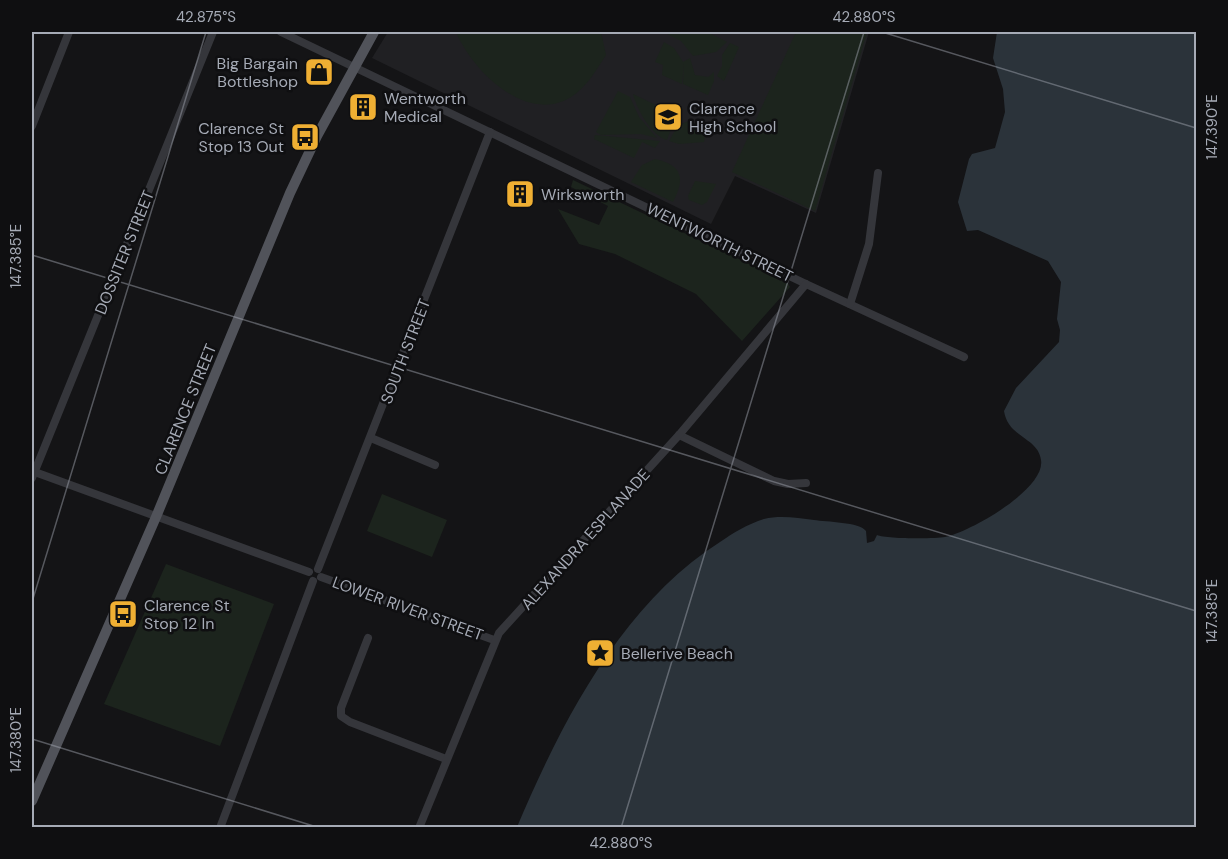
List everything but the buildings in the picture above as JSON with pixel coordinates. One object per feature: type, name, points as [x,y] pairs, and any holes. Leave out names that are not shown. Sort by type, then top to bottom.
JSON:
[{"type":"main road","name":"CLARENCE STREET","points":[[32,801],[156,516],[290,193],[354,66],[374,32]]},
{"type":"street","points":[[32,126],[69,32]]},
{"type":"street","name":"DOSSITER STREET","points":[[33,474],[213,32]]},
{"type":"street","name":"WENTWORTH STREET","points":[[281,32],[806,284],[964,357]]},
{"type":"street","name":"SOUTH STREET","points":[[220,828],[316,575],[490,132]]},
{"type":"street","points":[[850,304],[869,244],[878,173]]},
{"type":"street","name":"ALEXANDRA ESPLANADE","points":[[418,828],[494,640],[679,435],[806,284]]},
{"type":"street","points":[[679,435],[774,481],[788,484],[806,483]]},
{"type":"street","points":[[371,438],[435,465]]},
{"type":"street","name":"LOWER RIVER STREET","points":[[33,474],[156,516],[494,640]]},
{"type":"street","points":[[368,638],[341,708],[341,716],[350,722],[446,759]]},
{"type":"shaded area","name":"Clarence High School","points":[[388,32],[869,32],[816,213],[735,176],[711,224],[372,58]]},
{"type":"shaded area","points":[[456,32],[601,32],[606,55],[577,93],[554,104],[536,104],[519,99],[488,77],[474,62]]},
{"type":"shaded area","points":[[668,32],[699,34],[707,32],[727,42],[716,52],[693,56],[681,41],[667,34]]},
{"type":"shaded area","points":[[796,32],[867,32],[815,211],[732,172]]},
{"type":"shaded area","points":[[997,32],[1196,32],[1196,827],[517,827],[534,787],[575,707],[624,632],[653,598],[685,568],[720,542],[758,521],[783,517],[857,526],[866,531],[867,543],[874,541],[877,535],[911,538],[945,537],[988,518],[1004,508],[1032,484],[1039,471],[1041,460],[1039,452],[1035,446],[1011,427],[1004,411],[1016,388],[1059,342],[1060,330],[1057,319],[1061,282],[1048,261],[978,230],[967,231],[958,202],[969,159],[972,154],[995,148],[1005,112],[1003,89],[993,58]]},
{"type":"shaded area","points":[[664,42],[674,48],[683,62],[690,58],[695,75],[708,77],[714,72],[714,81],[708,95],[683,84],[684,63],[682,84],[662,75],[663,65],[655,62]]},
{"type":"shaded area","points":[[730,43],[739,47],[724,81],[717,76],[722,66],[722,55]]},
{"type":"shaded area","points":[[618,91],[630,97],[639,117],[657,138],[641,134],[601,135],[596,132]]},
{"type":"shaded area","points":[[633,94],[676,115],[667,140],[650,128]]},
{"type":"shaded area","points":[[689,121],[707,129],[704,142],[679,144],[669,141],[678,125]]},
{"type":"shaded area","points":[[595,135],[660,141],[655,148],[642,142],[634,158],[594,139]]},
{"type":"shaded area","points":[[655,159],[671,165],[679,174],[679,186],[673,202],[631,182],[642,165]]},
{"type":"shaded area","points":[[573,180],[787,282],[790,287],[742,341],[696,294],[615,254],[579,244],[558,209],[599,225],[608,206],[571,187]]},
{"type":"shaded area","points":[[695,181],[716,184],[707,202],[702,205],[689,200],[688,196]]},
{"type":"shaded area","points":[[382,494],[447,520],[432,557],[367,531]]},
{"type":"shaded area","points":[[166,564],[274,604],[220,746],[104,704]]},
{"type":"place","name":"Big Bargain Bottleshop","points":[[319,72]]},
{"type":"place","name":"Wentworth Medical","points":[[363,107]]},
{"type":"place","name":"Clarence High School","points":[[668,117]]},
{"type":"place","name":"Clarence St Stop 13 Out","points":[[305,137]]},
{"type":"place","name":"Wirksworth","points":[[520,194]]},
{"type":"place","name":"Clarence St Stop 12 In","points":[[123,614]]},
{"type":"place","name":"Bellerive Beach","points":[[600,653]]}]
